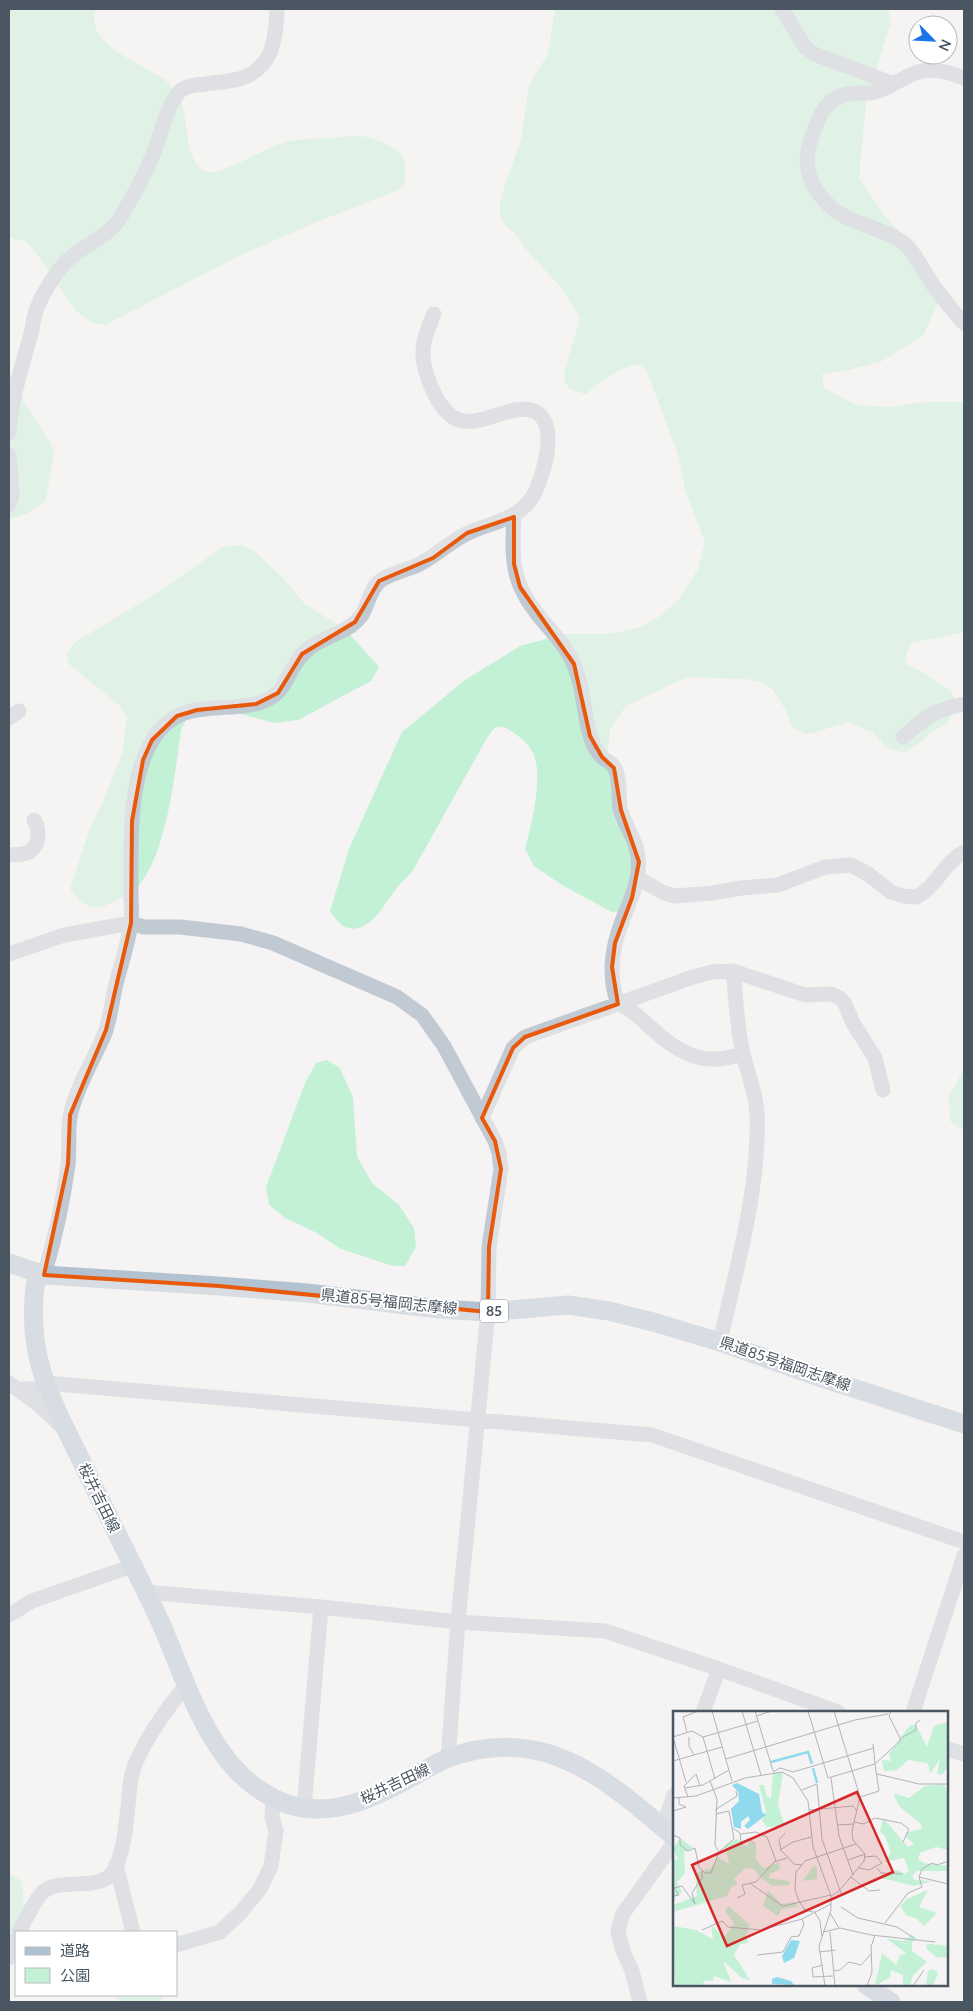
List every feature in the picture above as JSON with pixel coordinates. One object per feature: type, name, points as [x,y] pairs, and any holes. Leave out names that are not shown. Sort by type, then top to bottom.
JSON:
[{"type":"main road","name":"県道85号福岡志摩線","points":[[9,1263],[40,1274],[307,1293],[440,1309],[488,1312],[549,1305],[590,1308],[654,1322],[720,1342],[822,1378],[964,1424]]},
{"type":"main road","name":"桜井吉田線","points":[[40,1274],[33,1313],[35,1340],[46,1383],[67,1432],[145,1592],[207,1729],[223,1753],[254,1786],[274,1798],[304,1808],[341,1808],[366,1799],[448,1759],[477,1750],[527,1748],[554,1754],[601,1779],[668,1832]]},
{"type":"main road","points":[[867,1986],[891,2002]]},
{"type":"street","points":[[9,433],[11,408],[21,365],[30,339],[36,308],[48,288],[64,264],[82,248],[105,235],[120,219],[152,158],[168,110],[179,93],[183,89],[199,84],[237,80],[248,76],[260,67],[270,54],[275,42],[278,9]]},
{"type":"street","points":[[782,9],[804,48],[814,54],[894,84]]},
{"type":"street","points":[[964,78],[940,70],[925,70],[911,74],[875,93],[844,94],[835,98],[826,106],[808,146],[806,162],[813,187],[828,204],[847,218],[904,244],[912,251],[934,285],[964,323]]},
{"type":"street","points":[[40,1274],[51,1251],[68,1164],[70,1115],[106,1030],[131,923],[131,831],[135,795],[142,760],[152,740],[165,725],[177,716],[196,710],[256,704],[278,694],[302,654],[318,642],[344,632],[355,622],[363,613],[379,581],[433,558],[468,533],[514,517],[534,495],[543,472],[547,454],[547,426],[543,417],[532,410],[515,410],[471,422],[458,421],[442,407],[434,393],[424,364],[422,351],[434,314]]},
{"type":"street","points":[[9,455],[12,495],[9,506]]},
{"type":"street","points":[[514,517],[512,546],[515,573],[520,587],[574,664],[580,680],[590,736],[595,748],[614,768],[618,781],[621,810],[630,830],[639,862],[638,878],[615,943],[612,968],[613,991],[618,1004]]},
{"type":"street","points":[[903,737],[927,716],[940,709],[964,704]]},
{"type":"street","points":[[9,855],[28,853],[32,848],[39,832],[34,820]]},
{"type":"street","points":[[638,878],[664,893],[675,896],[713,894],[778,885],[825,867],[851,865],[868,874],[891,892],[902,896],[916,897],[931,886],[952,861],[964,852]]},
{"type":"street","points":[[9,954],[64,935],[131,923],[144,927],[188,928],[257,937],[304,955],[397,997],[422,1014],[432,1028],[495,1141],[501,1169],[489,1247],[488,1312],[458,1622],[448,1759]]},
{"type":"street","points":[[482,1118],[514,1048],[525,1037],[693,977],[712,972],[733,971],[805,994],[831,994],[840,998],[875,1058],[883,1090]]},
{"type":"street","points":[[720,1342],[746,1223],[757,1133],[755,1098],[743,1054],[733,971]]},
{"type":"street","points":[[618,1004],[625,1006],[637,1015],[670,1045],[694,1057],[716,1060],[743,1054]]},
{"type":"street","points":[[46,1383],[652,1435],[964,1542]]},
{"type":"street","name":"桜井吉田線","points":[[13,1386],[35,1389],[46,1383]]},
{"type":"street","name":"桜井吉田線","points":[[13,1386],[39,1405],[67,1432]]},
{"type":"street","points":[[913,1711],[964,1556]]},
{"type":"street","points":[[9,1615],[32,1601],[132,1566]]},
{"type":"street","points":[[145,1592],[321,1607],[458,1622],[605,1631],[719,1669],[835,1711]]},
{"type":"street","points":[[304,1808],[321,1607]]},
{"type":"street","points":[[703,1711],[719,1669]]},
{"type":"street","points":[[20,1931],[42,1892],[58,1885],[86,1884],[103,1879],[112,1873],[116,1865],[122,1840],[133,1770],[148,1740],[178,1694],[187,1685]]},
{"type":"street","points":[[948,1749],[964,1754]]},
{"type":"street","points":[[178,1944],[220,1932],[241,1912],[260,1889],[271,1866],[276,1832],[272,1817],[274,1798]]},
{"type":"street","points":[[668,1832],[673,1801]]},
{"type":"street","points":[[640,2002],[632,1972],[622,1951],[618,1932],[622,1915],[673,1844]]},
{"type":"street","points":[[116,1865],[133,1931]]},
{"type":"street","points":[[9,1958],[15,1942]]},
{"type":"highlighted area","points":[[514,517],[514,564],[520,587],[574,664],[590,736],[602,757],[614,768],[621,810],[639,862],[632,898],[615,943],[612,967],[618,1004],[525,1037],[513,1048],[482,1118],[495,1141],[501,1169],[489,1247],[488,1312],[219,1286],[44,1275],[68,1164],[70,1115],[106,1030],[131,923],[132,821],[143,760],[152,740],[177,716],[197,710],[256,704],[278,693],[302,654],[355,622],[379,581],[433,558],[467,533]]},
{"type":"green space","points":[[9,9],[96,9],[94,21],[98,32],[105,42],[128,59],[162,78],[177,94],[183,107],[192,156],[203,170],[218,171],[278,145],[292,141],[358,136],[371,138],[399,152],[405,163],[404,185],[396,191],[314,223],[237,257],[105,325],[92,323],[76,311],[26,241],[9,237]]},
{"type":"green space","points":[[555,9],[888,9],[891,21],[866,104],[859,178],[886,218],[919,251],[939,301],[923,336],[882,361],[845,371],[822,374],[824,388],[856,405],[890,407],[925,402],[964,402],[964,632],[911,643],[906,654],[907,665],[924,673],[951,691],[958,705],[947,724],[933,731],[904,753],[887,748],[873,733],[848,722],[806,734],[792,727],[785,709],[773,690],[761,682],[746,679],[687,677],[626,706],[610,729],[608,751],[634,855],[624,911],[612,912],[562,885],[534,866],[525,849],[537,787],[536,762],[531,749],[524,740],[506,728],[497,727],[491,732],[483,745],[412,872],[396,889],[374,918],[360,928],[352,929],[341,925],[330,911],[349,849],[402,732],[465,680],[520,646],[565,634],[608,634],[638,628],[661,616],[681,597],[698,569],[705,542],[685,491],[678,454],[646,369],[637,364],[622,370],[604,380],[586,394],[573,390],[568,386],[564,374],[580,317],[564,291],[526,249],[516,234],[505,225],[500,216],[500,204],[504,187],[521,140],[529,85],[548,54]]},
{"type":"green space","points":[[9,372],[24,402],[50,442],[54,453],[46,501],[26,514],[9,519]]},
{"type":"green space","points":[[240,545],[253,550],[281,576],[305,604],[346,630],[379,667],[371,681],[298,720],[274,723],[230,711],[186,720],[181,730],[172,793],[161,840],[144,879],[125,897],[104,906],[88,906],[70,889],[88,834],[122,753],[127,717],[120,706],[70,665],[67,655],[74,643],[157,593],[221,548]]},
{"type":"green space","points":[[327,1060],[340,1068],[353,1098],[357,1157],[372,1183],[399,1205],[414,1228],[416,1247],[405,1266],[393,1266],[341,1249],[315,1232],[285,1218],[269,1205],[266,1187],[305,1083],[316,1063]]},
{"type":"green space","points":[[964,1069],[964,1131],[950,1121],[949,1096]]},
{"type":"green space","points":[[9,1874],[22,1881],[24,1909],[9,1952]]},
{"type":"green space","points":[[115,1996],[161,1996],[164,2002],[118,2002]]}]
